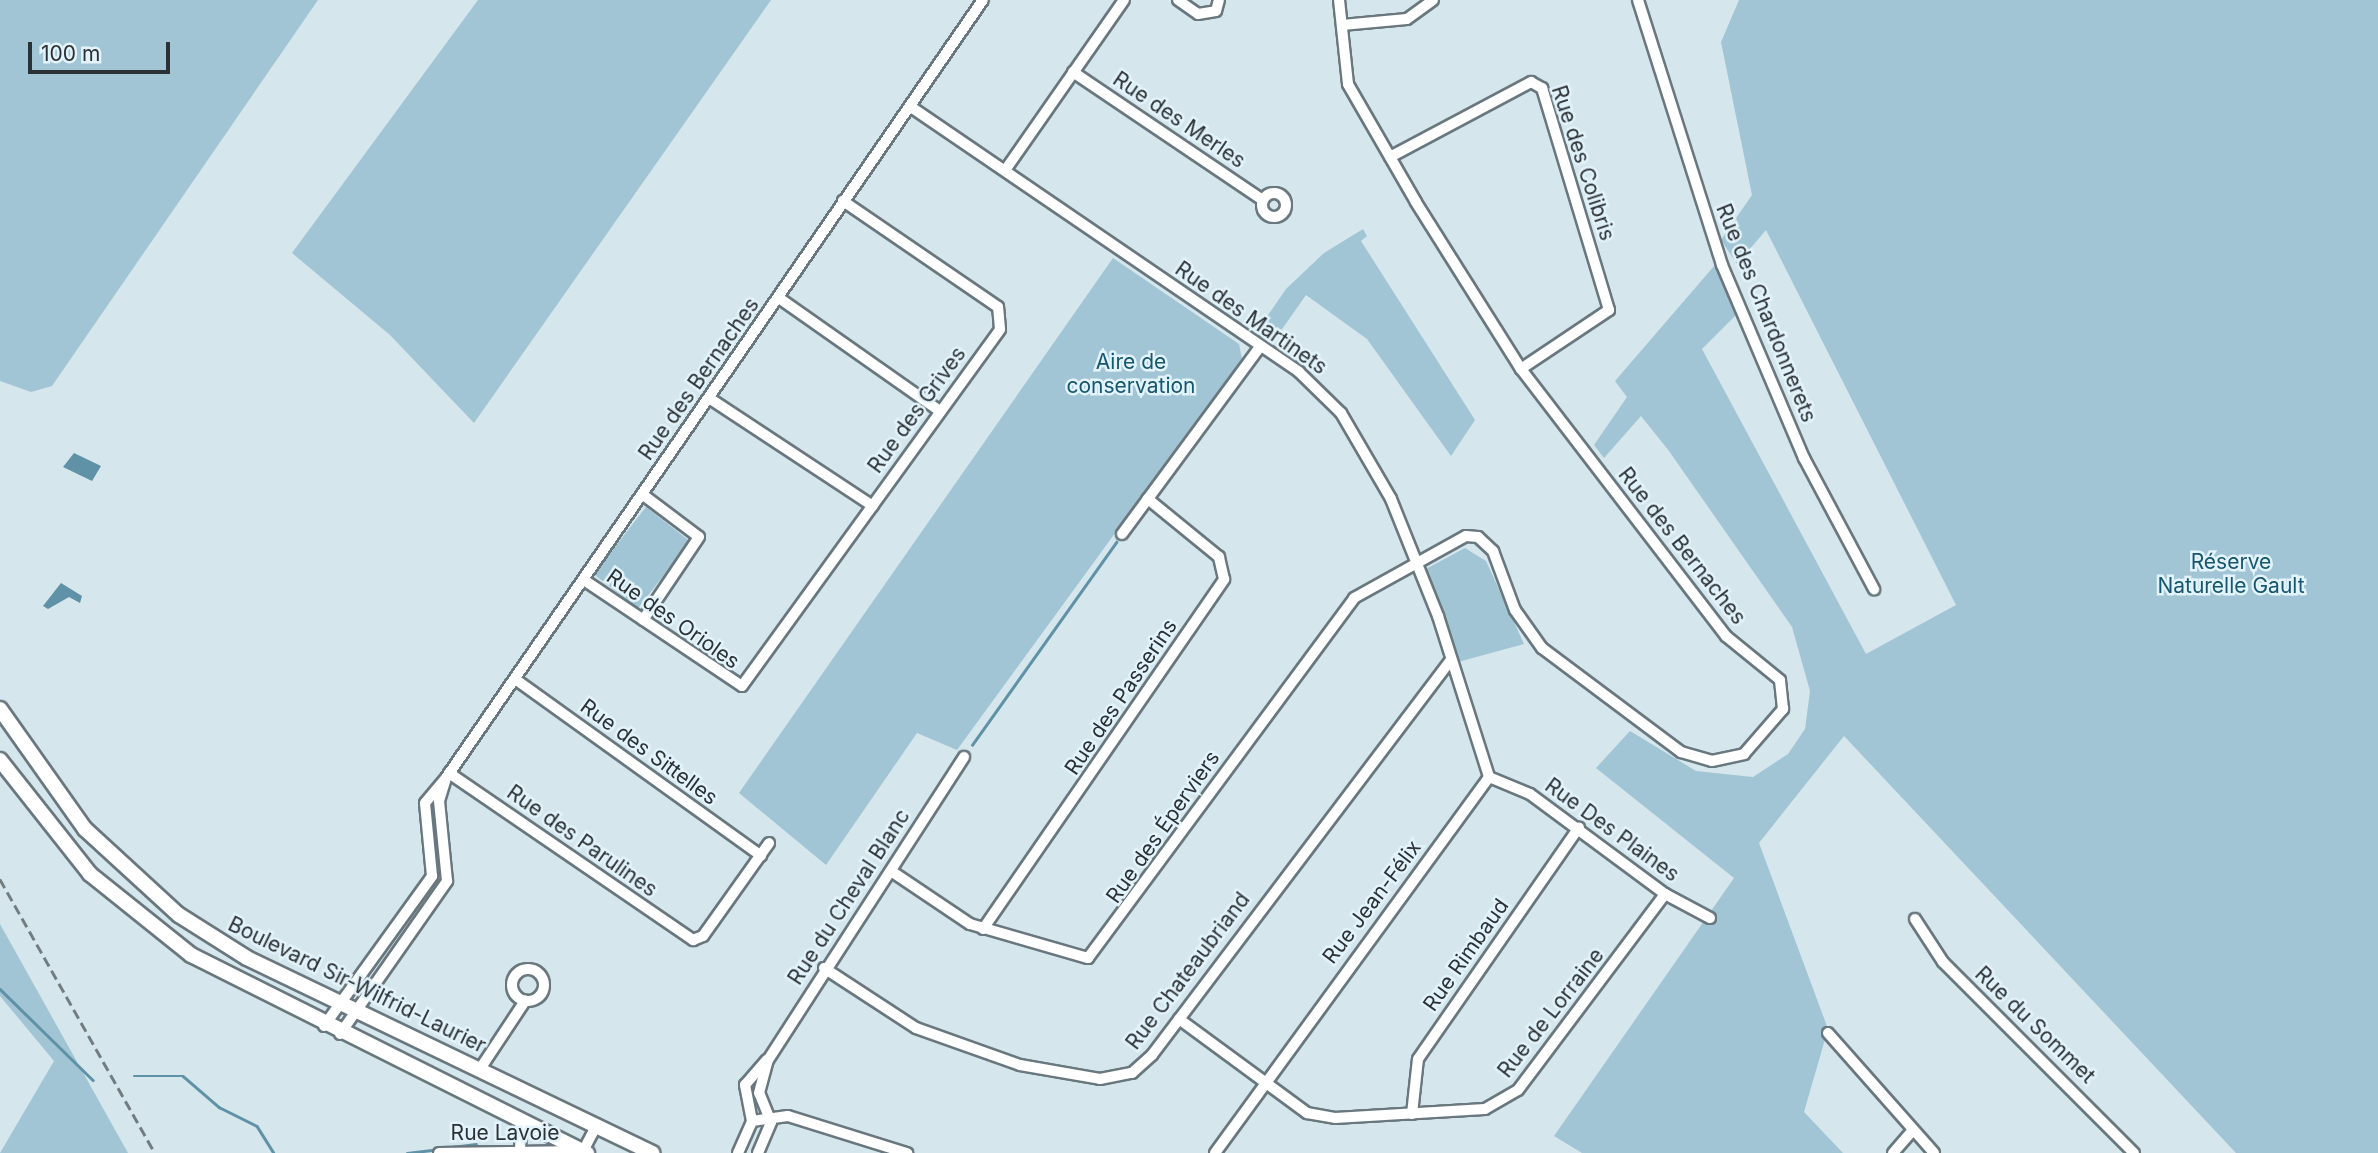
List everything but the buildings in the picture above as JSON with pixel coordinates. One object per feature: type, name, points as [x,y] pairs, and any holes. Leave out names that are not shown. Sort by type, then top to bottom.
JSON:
[{"type":"main road","name":"Boulevard Sir-Wilfrid-Laurier","points":[[0,709],[51,788],[135,879],[247,958],[653,1153]]},
{"type":"main road","points":[[0,760],[64,846],[117,901],[219,973],[585,1152]]},
{"type":"street","name":"Rue des Bernaches","points":[[324,1026],[423,888],[433,869],[425,803],[447,776],[584,580],[983,0]]},
{"type":"street","points":[[1006,169],[1124,0]]},
{"type":"street","points":[[1178,0],[1198,14],[1216,11],[1220,0]]},
{"type":"street","name":"Rue des Bernaches","points":[[1339,0],[1348,84],[1521,369],[1726,636],[1780,680],[1783,709],[1744,754],[1712,761],[1681,752],[1542,648],[1521,622],[1486,542],[1466,536],[1414,560]]},
{"type":"street","points":[[1342,25],[1407,19],[1433,0]]},
{"type":"street","name":"Rue des Chardonnerets","points":[[1638,0],[1722,265],[1804,458],[1874,589]]},
{"type":"street","name":"Rue des Merles","points":[[1073,72],[1263,200]]},
{"type":"street","name":"Rue des Colibris","points":[[1390,157],[1531,82],[1542,88],[1609,310],[1521,369]]},
{"type":"street","name":"Rue des Martinets","points":[[911,107],[1006,169],[1324,394],[1359,436],[1414,560],[1451,659]]},
{"type":"street","name":"Rue des Grives","points":[[742,686],[1000,329],[1003,314],[843,201]]},
{"type":"street","points":[[779,298],[940,411]]},
{"type":"street","points":[[1122,534],[1259,348]]},
{"type":"street","points":[[709,398],[873,506]]},
{"type":"street","points":[[642,494],[699,537],[643,620]]},
{"type":"street","name":"Rue des Passerins","points":[[983,929],[1224,579],[1219,557],[1148,499]]},
{"type":"street","name":"Rue des Éperviers","points":[[891,870],[983,929],[1071,957],[1096,952],[1329,627],[1370,584],[1414,560]]},
{"type":"street","name":"Rue des Orioles","points":[[584,580],[742,686]]},
{"type":"street","points":[[1451,659],[1489,777]]},
{"type":"street","name":"Rue Chateaubriand","points":[[824,968],[916,1028],[1020,1065],[1100,1079],[1122,1077],[1142,1066],[1179,1019],[1451,659]]},
{"type":"street","name":"Rue des Sittelles","points":[[515,679],[761,856]]},
{"type":"street","name":"Rue du Cheval Blanc","points":[[752,1121],[745,1085],[768,1059],[824,968],[964,757]]},
{"type":"street","name":"Rue des Bernaches","points":[[340,1034],[450,874],[439,801],[447,776]]},
{"type":"street","name":"Rue des Parulines","points":[[447,776],[693,940],[703,936],[761,856]]},
{"type":"street","name":"Rue Des Plaines","points":[[1489,777],[1530,794],[1579,827],[1665,894],[1710,918]]},
{"type":"street","name":"Rue Jean-Félix","points":[[1215,1153],[1262,1083],[1489,777]]},
{"type":"street","name":"Rue Rimbaud","points":[[1412,1114],[1418,1059],[1579,827]]},
{"type":"street","points":[[761,856],[769,843]]},
{"type":"street","points":[[423,888],[436,897]]},
{"type":"street","name":"Rue de Lorraine","points":[[1179,1019],[1262,1083],[1320,1116],[1485,1109],[1507,1099],[1665,894]]},
{"type":"street","name":"Rue du Sommet","points":[[1915,919],[1949,968],[2134,1153]]},
{"type":"street","points":[[481,1069],[525,1001]]},
{"type":"street","points":[[1828,1033],[1934,1153]]},
{"type":"street","name":"Rue du Cheval Blanc","points":[[768,1059],[760,1093],[771,1116]]},
{"type":"street","points":[[758,1153],[771,1116]]},
{"type":"street","points":[[738,1153],[752,1121],[771,1116],[907,1153]]},
{"type":"street","points":[[520,1152],[521,1120]]},
{"type":"street","name":"Rue Lavoie","points":[[439,1153],[585,1152],[597,1125]]},
{"type":"street","points":[[1893,1153],[1913,1130]]},
{"type":"green space","points":[[0,0],[318,0],[52,386],[31,392],[0,381]]},
{"type":"green space","points":[[478,0],[771,0],[474,423],[390,335],[292,253]]},
{"type":"green space","name":"Réserve Naturelle Gault","points":[[1739,0],[2378,0],[2378,1153],[2236,1153],[1844,736],[1759,843],[1828,1029],[1804,1112],[1843,1153],[1582,1153],[1554,1136],[1734,878],[1596,768],[1630,731],[1696,771],[1753,777],[1788,754],[1805,729],[1810,691],[1792,627],[1669,451],[1641,416],[1604,458],[1594,445],[1627,397],[1615,381],[1715,265],[1736,315],[1702,349],[1866,654],[1956,605],[1766,230],[1737,264],[1721,240],[1752,195],[1721,42]]},
{"type":"green space","points":[[1363,229],[1367,236],[1361,241],[1475,420],[1451,456],[1367,339],[1306,295],[1273,342],[1257,331],[1286,289],[1324,253]]},
{"type":"green space","name":"Aire de conservation","points":[[1113,258],[1239,344],[1242,359],[957,750],[917,733],[826,865],[739,793]]},
{"type":"green space","points":[[646,507],[690,541],[638,608],[594,574]]},
{"type":"green space","points":[[1465,548],[1486,561],[1524,644],[1458,662],[1424,570]]},
{"type":"green space","points":[[0,924],[128,1153],[0,1153],[54,1061],[0,996]]},
{"type":"shaded area","points":[[74,453],[101,466],[92,481],[63,467]]},
{"type":"shaded area","points":[[61,583],[82,596],[80,603],[69,597],[48,609],[43,606]]},
{"type":"waterway","points":[[972,745],[1116,542]]},
{"type":"waterway","points":[[0,989],[93,1080]]},
{"type":"waterway","points":[[134,1076],[183,1076],[219,1107],[257,1126],[274,1153]]},
{"type":"waterway","points":[[444,1148],[476,1144]]},
{"type":"waterway","points":[[407,1153],[438,1149]]},
{"type":"railway","points":[[0,879],[155,1153]]}]
